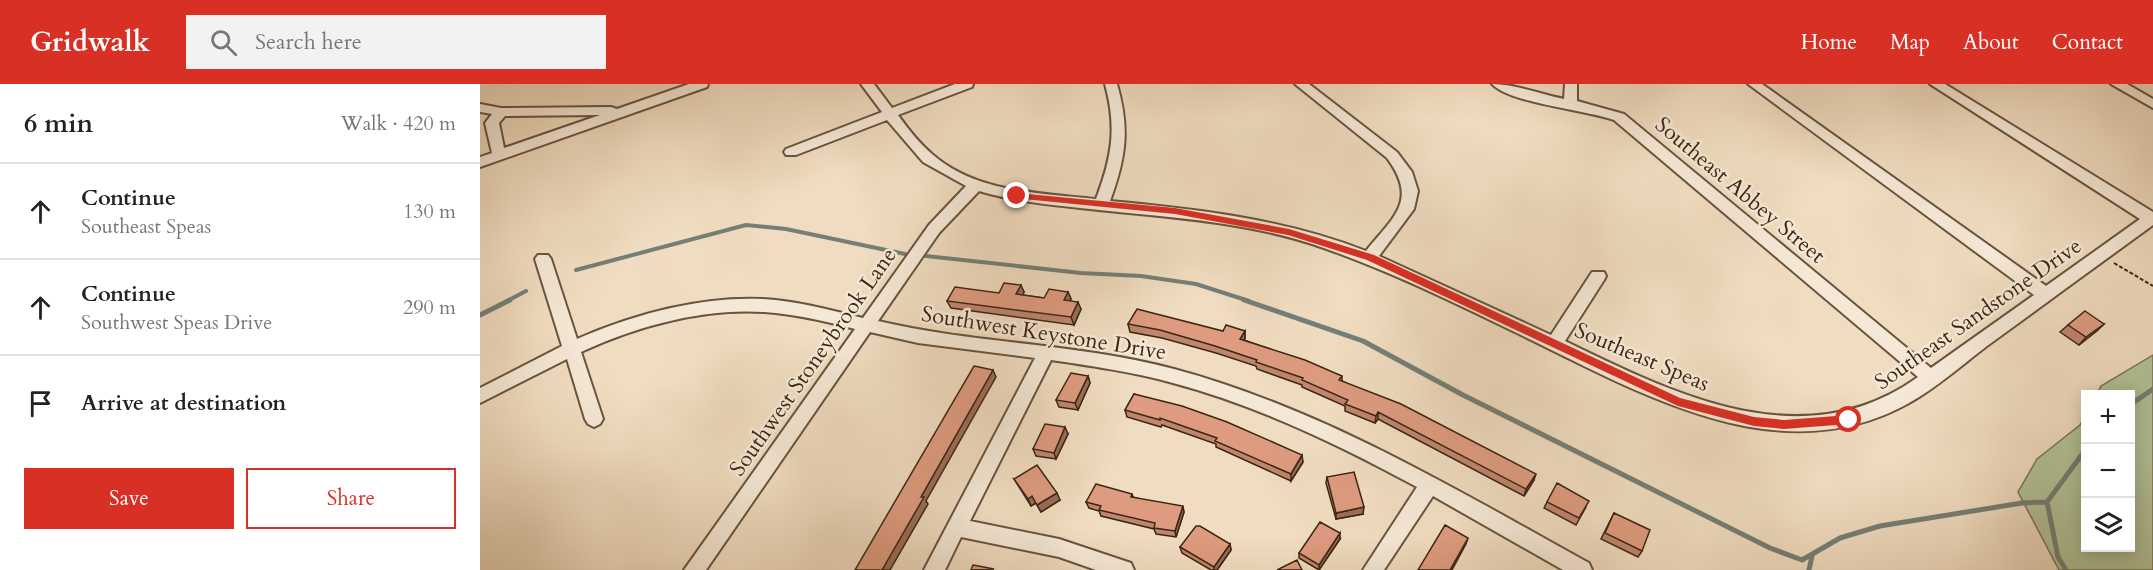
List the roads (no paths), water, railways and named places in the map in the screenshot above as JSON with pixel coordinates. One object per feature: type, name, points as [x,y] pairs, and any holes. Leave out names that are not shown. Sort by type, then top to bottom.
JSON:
[{"type":"street","points":[[480,162],[702,84]]},
{"type":"street","name":"Southeast Speas","points":[[867,84],[918,148],[935,164],[976,185],[1017,196],[1101,206],[1175,211],[1289,232],[1370,257],[1678,402],[1754,422],[1784,425],[1819,424]]},
{"type":"street","points":[[791,152],[967,84]]},
{"type":"street","points":[[1101,206],[1117,165],[1121,145],[1121,125],[1111,84]]},
{"type":"street","points":[[1301,84],[1392,155],[1405,172],[1411,191],[1407,209],[1370,257]]},
{"type":"street","name":"Southeast Abbey Street","points":[[1498,84],[1534,97],[1597,108],[1619,117],[1930,377]]},
{"type":"street","points":[[1570,103],[1571,84]]},
{"type":"street","points":[[1754,84],[2046,295]]},
{"type":"street","points":[[1936,84],[2152,218]]},
{"type":"street","points":[[2117,84],[2153,104]]},
{"type":"street","points":[[480,108],[501,112],[626,111]]},
{"type":"street","points":[[499,155],[492,123],[501,112]]},
{"type":"street","name":"Southwest Stoneybrook Lane","points":[[694,570],[934,229],[976,185]]},
{"type":"street","name":"Southeast Sandstone Drive","points":[[1819,424],[1849,420],[1880,411],[1903,398],[2152,218]]},
{"type":"street","points":[[543,260],[549,287],[588,394],[594,418]]},
{"type":"street","points":[[1554,344],[1598,276]]},
{"type":"street","name":"Southwest Keystone Drive","points":[[480,396],[572,348],[669,316],[711,308],[744,305],[818,312],[916,335],[1106,361],[1175,376],[1258,403],[1353,446],[1429,485],[1582,570]]},
{"type":"street","points":[[934,570],[1047,352]]},
{"type":"street","points":[[1373,570],[1429,485]]},
{"type":"street","points":[[957,527],[1059,548],[1124,570]]},
{"type":"waterway","points":[[576,270],[746,225],[786,229],[905,254]]},
{"type":"waterway","points":[[926,256],[1081,273],[1141,276],[1196,284],[1249,301]]},
{"type":"waterway","points":[[507,301],[526,291]]},
{"type":"waterway","points":[[480,315],[510,300]]},
{"type":"waterway","points":[[1244,300],[1363,341],[1463,395],[1770,548],[1802,560],[1840,538],[1880,526],[2022,503],[2047,502]]},
{"type":"waterway","points":[[2135,402],[2153,389]]},
{"type":"waterway","points":[[2047,502],[2081,456]]},
{"type":"waterway","points":[[2047,502],[2058,557],[2066,570]]},
{"type":"waterway","points":[[1809,570],[1812,556]]}]
